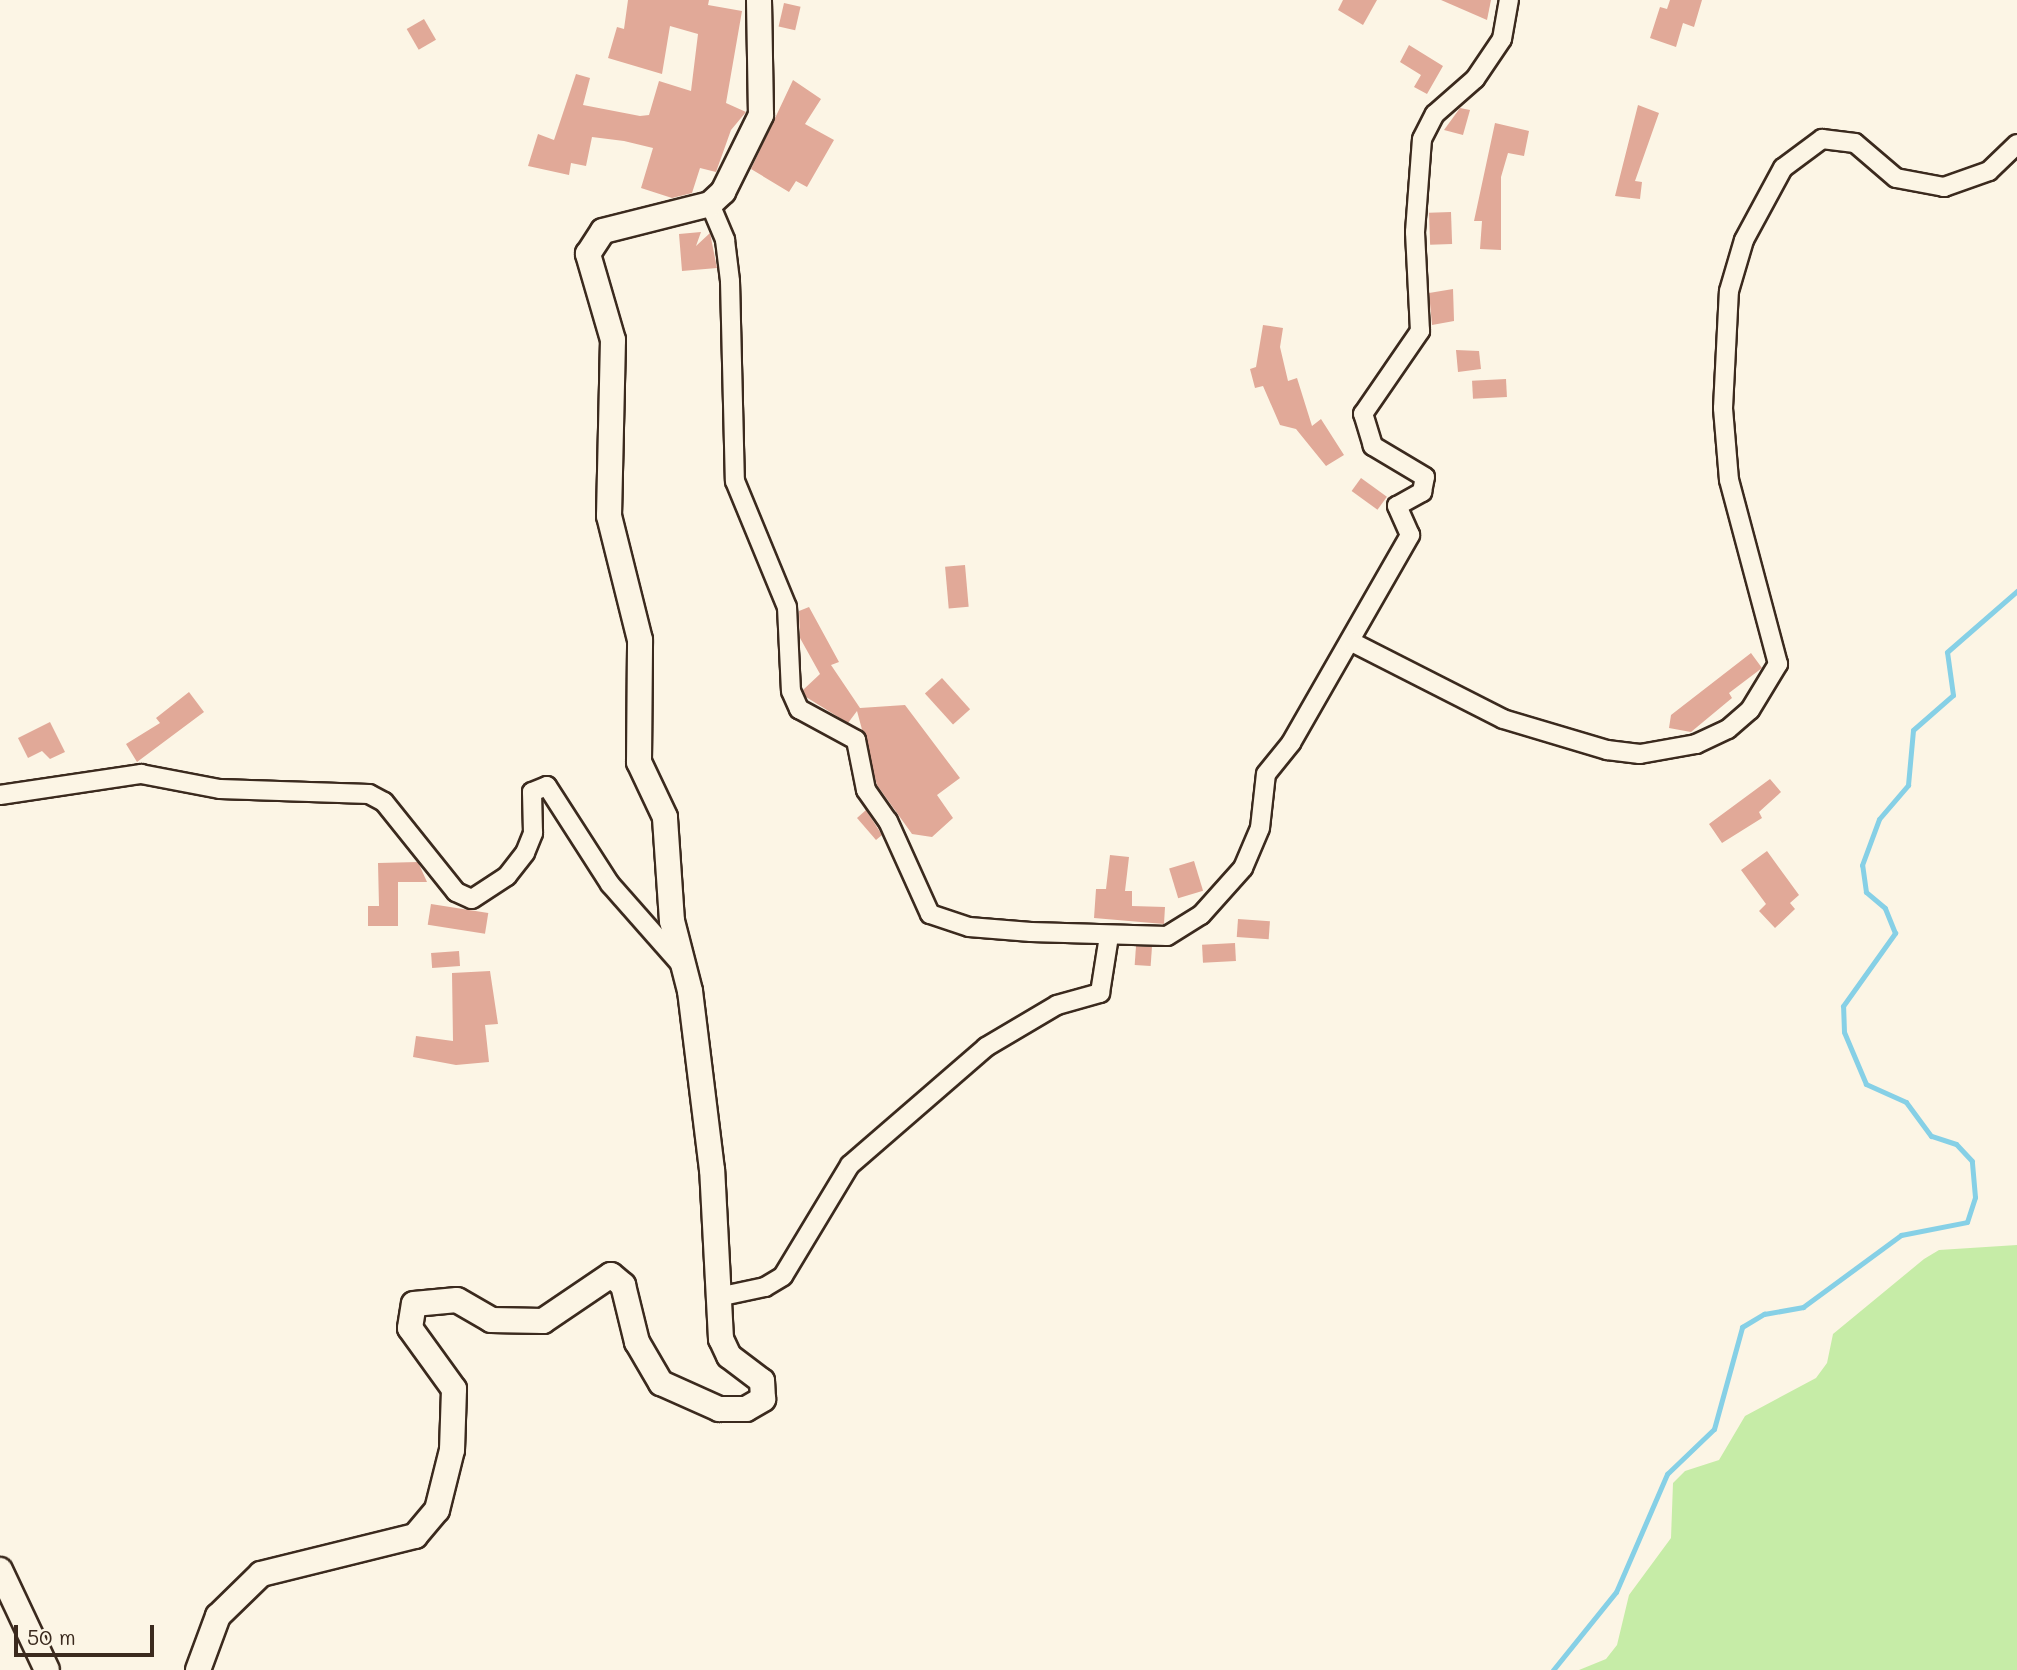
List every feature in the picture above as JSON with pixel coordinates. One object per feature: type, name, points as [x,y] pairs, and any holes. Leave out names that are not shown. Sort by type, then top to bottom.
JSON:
[{"type":"street","points":[[198,1670],[218,1616],[261,1574],[415,1536],[437,1510],[452,1450],[454,1389],[410,1328],[414,1304],[457,1300],[491,1320],[536,1322],[550,1319],[593,1281],[611,1275],[624,1285],[637,1342],[661,1383],[702,1406],[746,1409],[763,1399],[764,1386],[723,1346],[712,1170],[685,970],[672,921],[665,817],[639,762],[640,640],[607,493],[613,340],[588,254],[603,231],[710,204],[739,165],[761,115],[759,0]]},
{"type":"street","points":[[710,204],[725,240],[730,281],[735,481],[787,607],[792,691],[799,709],[856,740],[866,790],[888,821],[930,914],[969,927],[1109,936],[1176,932],[1243,868],[1260,828],[1266,774],[1352,642],[1410,535],[1397,506],[1425,482],[1422,472],[1385,457],[1362,424],[1366,404],[1420,331],[1414,276],[1422,139],[1435,114],[1475,79],[1503,39],[1509,0]]},
{"type":"street","points":[[1352,642],[1503,719],[1607,750],[1674,748],[1728,729],[1750,710],[1778,664],[1729,480],[1723,408],[1729,291],[1744,240],[1783,168],[1822,139],[1855,143],[1896,178],[1944,187],[1989,171],[2017,144]]},
{"type":"street","points":[[0,795],[141,774],[219,789],[369,794],[384,802],[456,892],[472,899],[507,876],[525,853],[533,833],[532,792],[547,786],[610,884],[685,970]]},
{"type":"street","points":[[718,1297],[765,1287],[783,1276],[850,1165],[986,1047],[1057,1005],[1100,993],[1109,936]]},
{"type":"street","points":[[0,1570],[47,1670]]},
{"type":"green space","points":[[2017,1245],[2017,1670],[1579,1670],[1606,1659],[1617,1645],[1629,1595],[1671,1538],[1673,1483],[1685,1471],[1719,1460],[1745,1416],[1816,1378],[1827,1363],[1833,1334],[1924,1259],[1939,1250]]},
{"type":"building","points":[[628,0],[709,0],[708,5],[742,11],[726,103],[746,112],[731,130],[716,172],[700,168],[692,193],[672,198],[641,188],[653,148],[624,141],[592,137],[586,166],[571,163],[569,175],[528,166],[538,134],[554,140],[576,74],[590,78],[583,105],[640,116],[649,115],[659,81],[691,91],[698,34],[670,26],[662,74],[608,58],[617,27],[624,29]]},
{"type":"building","points":[[1343,0],[1377,0],[1363,25],[1338,10]]},
{"type":"building","points":[[1441,0],[1491,0],[1487,20]]},
{"type":"building","points":[[1670,0],[1702,0],[1694,27],[1683,23],[1676,47],[1650,38],[1660,7],[1667,9]]},
{"type":"building","points":[[784,3],[801,7],[795,30],[779,26]]},
{"type":"building","points":[[424,19],[436,40],[419,50],[407,29]]},
{"type":"building","points":[[1409,45],[1443,66],[1427,94],[1414,87],[1421,75],[1400,62]]},
{"type":"building","points":[[793,80],[821,99],[805,124],[834,140],[807,187],[796,181],[789,192],[751,169]]},
{"type":"building","points":[[1638,105],[1659,113],[1635,181],[1642,182],[1640,199],[1615,196]]},
{"type":"building","points":[[1460,108],[1470,110],[1463,135],[1444,130]]},
{"type":"building","points":[[1495,123],[1529,131],[1524,156],[1508,153],[1501,177],[1501,250],[1480,249],[1482,221],[1474,221]]},
{"type":"building","points":[[1451,212],[1452,244],[1430,245],[1429,213]]},
{"type":"building","points":[[701,232],[696,246],[710,233],[717,268],[682,271],[679,234]]},
{"type":"building","points":[[1453,289],[1454,321],[1432,325],[1429,293]]},
{"type":"building","points":[[1263,325],[1283,328],[1280,347],[1288,381],[1297,378],[1312,426],[1321,419],[1344,455],[1326,466],[1296,429],[1280,425],[1263,386],[1255,388],[1250,369],[1256,367]]},
{"type":"building","points":[[1456,350],[1479,351],[1481,369],[1458,372]]},
{"type":"building","points":[[1506,379],[1507,397],[1473,399],[1472,381]]},
{"type":"building","points":[[1361,478],[1387,497],[1377,510],[1352,491]]},
{"type":"building","points":[[965,565],[969,607],[949,609],[945,567]]},
{"type":"building","points":[[809,607],[839,662],[831,665],[860,708],[905,705],[960,778],[937,795],[953,818],[932,837],[912,834],[877,785],[857,711],[848,723],[806,697],[803,690],[820,674],[800,638],[799,611]]},
{"type":"building","points":[[1751,653],[1762,668],[1729,693],[1732,698],[1691,732],[1669,728],[1671,715]]},
{"type":"building","points":[[942,678],[970,709],[953,725],[925,693]]},
{"type":"building","points":[[189,692],[204,712],[137,762],[126,744],[160,723],[156,718]]},
{"type":"building","points":[[50,722],[65,752],[50,759],[42,751],[28,758],[18,738]]},
{"type":"building","points":[[1770,779],[1781,792],[1759,812],[1762,818],[1722,843],[1709,824]]},
{"type":"building","points":[[866,810],[882,835],[876,840],[857,818]]},
{"type":"building","points":[[1767,851],[1799,895],[1790,903],[1795,909],[1775,928],[1759,911],[1766,904],[1741,870]]},
{"type":"building","points":[[1110,855],[1129,857],[1125,891],[1132,891],[1132,906],[1165,907],[1164,924],[1094,918],[1096,889],[1106,889]]},
{"type":"building","points":[[1194,861],[1203,891],[1178,898],[1169,869]]},
{"type":"building","points":[[418,862],[427,882],[398,882],[398,926],[368,926],[368,906],[379,906],[378,863]]},
{"type":"building","points":[[431,904],[488,913],[485,934],[428,925]]},
{"type":"building","points":[[1238,919],[1270,921],[1269,939],[1237,937]]},
{"type":"building","points":[[1235,943],[1236,961],[1203,963],[1202,945]]},
{"type":"building","points":[[1136,946],[1152,947],[1151,966],[1135,965]]},
{"type":"building","points":[[459,951],[460,966],[432,968],[431,953]]},
{"type":"building","points":[[490,971],[498,1024],[485,1025],[489,1062],[456,1065],[413,1057],[416,1036],[453,1041],[452,973]]},
{"type":"waterway","points":[[1553,1670],[1616,1592],[1667,1474],[1714,1429],[1742,1327],[1764,1314],[1803,1307],[1901,1235],[1967,1222],[1975,1197],[1972,1161],[1956,1144],[1931,1136],[1906,1102],[1866,1084],[1844,1032],[1843,1006],[1895,933],[1885,908],[1866,892],[1862,865],[1879,819],[1908,785],[1913,730],[1953,695],[1947,652],[2017,591]]}]
